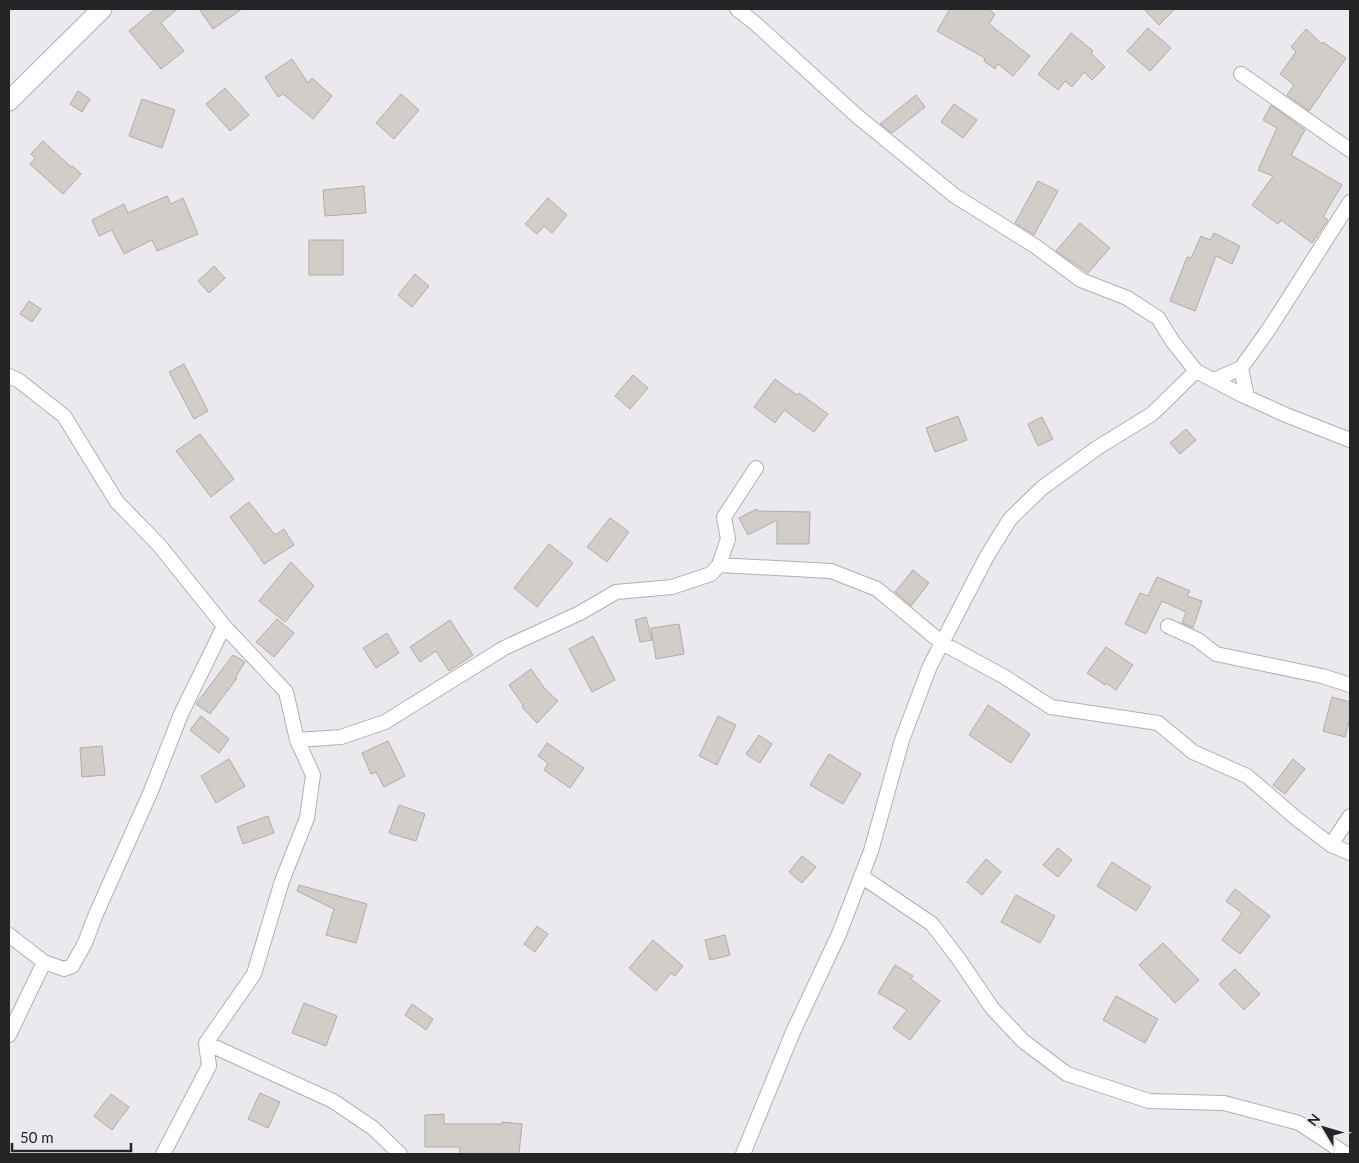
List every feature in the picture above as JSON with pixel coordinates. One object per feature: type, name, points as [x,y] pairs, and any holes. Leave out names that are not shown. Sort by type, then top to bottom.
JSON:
[{"type":"main road","points":[[9,101],[102,9]]},
{"type":"street","points":[[737,9],[857,116],[955,196],[1035,246],[1081,280],[1127,298],[1158,318],[1173,342],[1196,371],[1247,397],[1350,440]]},
{"type":"street","points":[[1241,74],[1350,150]]},
{"type":"street","points":[[1214,380],[1241,368],[1350,202]]},
{"type":"street","points":[[1241,368],[1247,397]]},
{"type":"street","points":[[743,1154],[793,1032],[839,934],[871,851],[902,740],[930,666],[987,556],[1010,519],[1042,488],[1089,454],[1152,414],[1196,371]]},
{"type":"street","points":[[9,376],[18,380],[64,416],[117,502],[160,545],[224,626],[286,692],[297,740],[313,775],[307,818],[282,882],[254,974],[206,1043],[209,1066],[163,1154]]},
{"type":"street","points":[[297,740],[341,737],[385,722],[504,648],[580,613],[616,592],[672,586],[712,574],[719,565],[728,539],[724,517],[756,468]]},
{"type":"street","points":[[719,565],[831,570],[877,589],[942,643],[1003,676],[1051,707],[1158,723],[1193,752],[1247,776],[1296,819],[1331,845],[1350,853]]},
{"type":"street","points":[[9,935],[44,962],[64,969],[72,966],[85,943],[151,791],[181,714],[224,626]]},
{"type":"street","points":[[1168,626],[1198,640],[1216,654],[1322,676],[1350,685]]},
{"type":"street","points":[[1331,845],[1350,816]]},
{"type":"street","points":[[861,876],[932,924],[992,1008],[1023,1041],[1068,1074],[1148,1101],[1224,1103],[1299,1123],[1346,1154]]},
{"type":"street","points":[[9,1035],[44,962]]},
{"type":"street","points":[[206,1043],[333,1101],[373,1128],[400,1154]]},
{"type":"building","points":[[155,9],[177,9],[161,23],[184,51],[161,69],[129,31]]},
{"type":"building","points":[[199,9],[242,9],[213,29]]},
{"type":"building","points":[[950,9],[987,9],[995,14],[989,24],[1030,56],[1013,76],[998,64],[995,69],[984,61],[983,57],[937,31]]},
{"type":"building","points":[[1144,9],[1175,9],[1159,25]]},
{"type":"building","points":[[1148,28],[1171,48],[1150,71],[1127,51]]},
{"type":"building","points":[[1306,29],[1322,44],[1323,42],[1346,58],[1309,111],[1287,95],[1294,85],[1280,74],[1296,52],[1291,47]]},
{"type":"building","points":[[1071,33],[1093,51],[1091,53],[1105,67],[1092,80],[1084,72],[1072,87],[1065,81],[1058,90],[1038,74]]},
{"type":"building","points":[[292,59],[308,83],[312,78],[332,96],[313,119],[283,94],[278,97],[265,77]]},
{"type":"building","points":[[225,88],[249,115],[230,131],[206,104]]},
{"type":"building","points":[[78,91],[90,99],[82,112],[70,104]]},
{"type":"building","points":[[401,94],[419,110],[394,139],[376,123]]},
{"type":"building","points":[[916,95],[925,107],[892,133],[880,124]]},
{"type":"building","points":[[142,99],[175,110],[162,148],[129,136]]},
{"type":"building","points":[[954,104],[977,120],[963,138],[941,122]]},
{"type":"building","points":[[1271,105],[1305,130],[1291,155],[1342,185],[1323,217],[1328,220],[1312,243],[1281,220],[1278,224],[1252,205],[1273,176],[1258,170],[1277,128],[1263,120]]},
{"type":"building","points":[[43,141],[81,174],[63,194],[30,164],[35,158],[31,154]]},
{"type":"building","points":[[1038,181],[1058,191],[1034,235],[1015,223]]},
{"type":"building","points":[[364,186],[366,213],[325,216],[323,190]]},
{"type":"building","points":[[167,196],[171,204],[183,198],[198,234],[157,251],[152,240],[124,254],[112,230],[99,236],[92,220],[124,204],[128,213]]},
{"type":"building","points":[[548,198],[567,215],[552,233],[544,226],[537,234],[525,224]]},
{"type":"building","points":[[1080,223],[1110,248],[1088,273],[1056,251]]},
{"type":"building","points":[[1214,233],[1240,246],[1232,264],[1216,256],[1195,311],[1170,301],[1187,257],[1191,258],[1201,236],[1210,240]]},
{"type":"building","points":[[309,240],[343,240],[343,275],[309,275]]},
{"type":"building","points":[[214,266],[225,278],[209,293],[198,281]]},
{"type":"building","points":[[415,274],[429,286],[412,307],[398,295]]},
{"type":"building","points":[[29,301],[41,309],[32,322],[20,314]]},
{"type":"building","points":[[184,364],[208,411],[194,419],[169,372]]},
{"type":"building","points":[[633,375],[648,388],[630,409],[615,396]]},
{"type":"building","points":[[775,379],[797,395],[799,393],[828,414],[814,432],[784,410],[775,423],[754,407]]},
{"type":"building","points":[[958,416],[967,440],[935,452],[926,428]]},
{"type":"building","points":[[1042,417],[1053,439],[1038,446],[1028,424]]},
{"type":"building","points":[[1186,429],[1196,440],[1180,454],[1170,443]]},
{"type":"building","points":[[200,434],[234,479],[211,497],[176,451]]},
{"type":"building","points":[[249,502],[275,535],[284,529],[294,545],[264,564],[230,517]]},
{"type":"building","points":[[757,509],[758,511],[810,512],[809,544],[777,544],[777,520],[748,535],[739,518]]},
{"type":"building","points":[[610,518],[629,532],[607,562],[587,547]]},
{"type":"building","points":[[549,544],[573,563],[537,607],[514,588]]},
{"type":"building","points":[[291,562],[314,586],[285,622],[259,601]]},
{"type":"building","points":[[913,570],[929,583],[911,606],[895,592]]},
{"type":"building","points":[[1157,577],[1190,591],[1187,596],[1202,601],[1193,628],[1182,623],[1186,612],[1162,601],[1146,634],[1125,624],[1140,593],[1148,596]]},
{"type":"building","points":[[646,617],[652,640],[640,642],[635,620]]},
{"type":"building","points":[[277,619],[294,633],[274,657],[256,642]]},
{"type":"building","points":[[450,620],[473,655],[449,671],[436,651],[420,662],[410,647]]},
{"type":"building","points":[[679,624],[684,654],[656,659],[651,628]]},
{"type":"building","points":[[387,633],[399,653],[376,668],[363,648]]},
{"type":"building","points":[[593,636],[615,680],[592,692],[569,649]]},
{"type":"building","points":[[1106,647],[1133,665],[1116,690],[1087,673]]},
{"type":"building","points":[[233,655],[245,662],[235,678],[237,678],[210,714],[196,704]]},
{"type":"building","points":[[531,669],[545,689],[558,701],[537,723],[522,707],[523,705],[509,685]]},
{"type":"building","points":[[1332,697],[1350,702],[1350,718],[1345,737],[1323,731]]},
{"type":"building","points":[[988,705],[1030,734],[1011,763],[969,735]]},
{"type":"building","points":[[201,716],[229,739],[219,753],[190,730]]},
{"type":"building","points":[[718,716],[736,725],[717,765],[699,756]]},
{"type":"building","points":[[759,735],[772,744],[760,763],[746,754]]},
{"type":"building","points":[[388,741],[405,776],[384,787],[376,772],[371,774],[362,753]]},
{"type":"building","points":[[547,743],[584,768],[570,788],[544,770],[548,763],[538,756]]},
{"type":"building","points":[[102,746],[105,775],[82,777],[80,748]]},
{"type":"building","points":[[829,754],[861,774],[843,804],[810,785]]},
{"type":"building","points":[[229,759],[245,786],[216,803],[201,776]]},
{"type":"building","points":[[1293,759],[1305,769],[1285,794],[1273,785]]},
{"type":"building","points":[[399,805],[425,814],[416,841],[389,833]]},
{"type":"building","points":[[268,816],[274,833],[243,844],[237,827]]},
{"type":"building","points":[[1058,848],[1072,860],[1058,877],[1043,865]]},
{"type":"building","points":[[802,856],[816,867],[802,883],[789,872]]},
{"type":"building","points":[[986,859],[1001,872],[982,895],[967,882]]},
{"type":"building","points":[[1112,862],[1151,887],[1136,911],[1097,886]]},
{"type":"building","points":[[299,885],[367,904],[356,943],[326,935],[334,909],[297,891]]},
{"type":"building","points":[[1235,889],[1270,916],[1240,954],[1222,940],[1242,913],[1226,901]]},
{"type":"building","points":[[1016,895],[1055,916],[1040,943],[1001,922]]},
{"type":"building","points":[[537,926],[548,934],[535,952],[524,944]]},
{"type":"building","points":[[725,935],[730,955],[710,960],[705,940]]},
{"type":"building","points":[[653,940],[683,966],[675,976],[671,973],[656,991],[629,968]]},
{"type":"building","points":[[1163,943],[1199,980],[1175,1003],[1139,965]]},
{"type":"building","points":[[895,965],[913,976],[911,979],[940,1001],[910,1040],[893,1028],[907,1010],[878,993]]},
{"type":"building","points":[[1235,969],[1260,994],[1244,1010],[1219,984]]},
{"type":"building","points":[[1116,996],[1158,1019],[1145,1043],[1103,1020]]},
{"type":"building","points":[[304,1003],[337,1016],[326,1046],[292,1033]]},
{"type":"building","points":[[412,1004],[433,1019],[426,1030],[405,1015]]},
{"type":"building","points":[[260,1093],[280,1102],[268,1128],[248,1119]]},
{"type":"building","points":[[111,1094],[129,1107],[112,1130],[94,1116]]},
{"type":"building","points":[[444,1114],[444,1124],[502,1124],[502,1122],[522,1124],[519,1154],[460,1154],[460,1147],[425,1147],[425,1115]]}]
